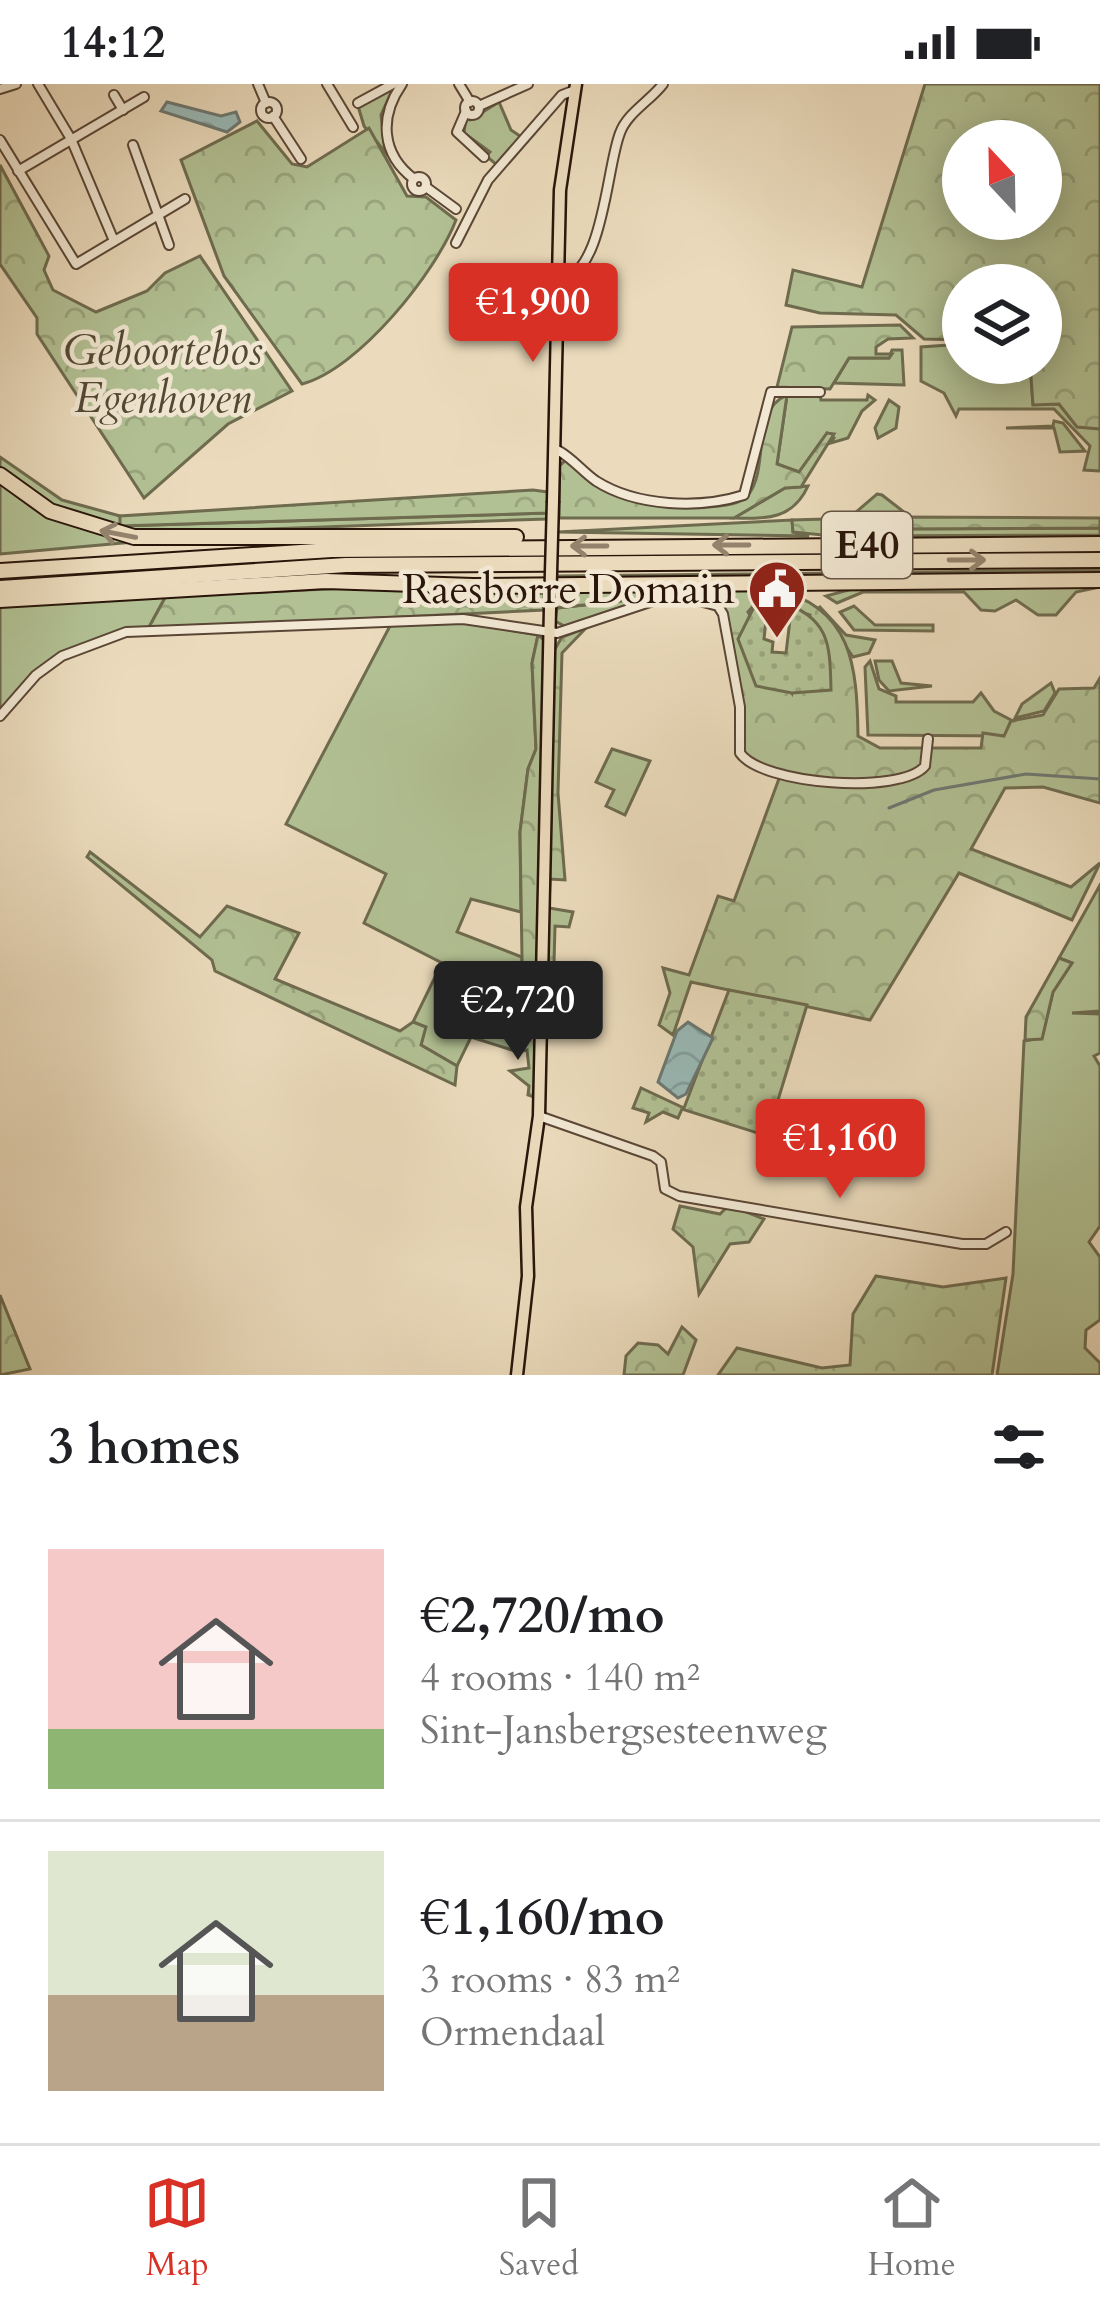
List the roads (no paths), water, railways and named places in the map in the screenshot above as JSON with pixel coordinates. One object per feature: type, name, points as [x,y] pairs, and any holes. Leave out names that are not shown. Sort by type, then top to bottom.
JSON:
[{"type":"highway","points":[[0,475],[50,511],[106,532],[168,540],[394,533],[522,537],[544,546]]},
{"type":"highway","points":[[171,557],[235,538]]},
{"type":"highway","name":"E40","points":[[0,571],[171,557],[544,546],[1100,544]]},
{"type":"highway","name":"E40","points":[[0,588],[346,565],[1100,560]]},
{"type":"highway","points":[[346,565],[359,572],[529,584]]},
{"type":"highway","points":[[0,600],[291,582],[1100,580]]},
{"type":"main road","points":[[517,1375],[528,1276],[526,1207],[539,1116],[558,281],[563,154],[576,87]]},
{"type":"street","points":[[0,89],[16,84]]},
{"type":"street","points":[[38,84],[71,140],[114,241]]},
{"type":"street","points":[[258,84],[266,103],[276,107],[273,116],[301,159]]},
{"type":"street","points":[[318,84],[327,84],[353,127]]},
{"type":"street","points":[[358,103],[398,84]]},
{"type":"street","points":[[398,84],[386,113],[394,160],[413,179],[423,178],[426,188],[456,209]]},
{"type":"street","points":[[459,84],[472,106]]},
{"type":"street","points":[[484,158],[457,133],[472,106],[528,84]]},
{"type":"street","points":[[558,281],[574,275],[591,252],[623,124],[663,84]]},
{"type":"street","points":[[456,243],[499,165],[562,95],[576,87]]},
{"type":"street","points":[[114,94],[123,110]]},
{"type":"street","points":[[17,170],[144,97]]},
{"type":"street","points":[[0,140],[76,264],[184,199]]},
{"type":"street","points":[[133,145],[169,245]]},
{"type":"street","points":[[560,451],[599,482],[627,494],[719,503],[744,496],[771,392],[820,392]]},
{"type":"street","points":[[0,716],[36,675],[62,656],[93,640],[126,632],[463,619],[550,632],[585,627],[656,600],[692,599],[718,606],[740,707],[741,757],[780,776],[827,781],[911,779],[929,758],[928,739]]},
{"type":"street","points":[[539,1116],[658,1160],[663,1185],[679,1196],[962,1244],[986,1244],[1006,1232]]},
{"type":"water","points":[[167,102],[221,116],[236,112],[240,122],[227,132],[161,111]]},
{"type":"water","points":[[688,1022],[713,1038],[686,1094],[678,1098],[658,1082],[677,1031]]},
{"type":"waterway","points":[[889,808],[934,790],[1026,774],[1100,779]]},
{"type":"place","name":"Raesborre Domain","points":[[777,640]]},
{"type":"park label","name":"Geboortebos Egenhoven","points":[[163,374]]}]
